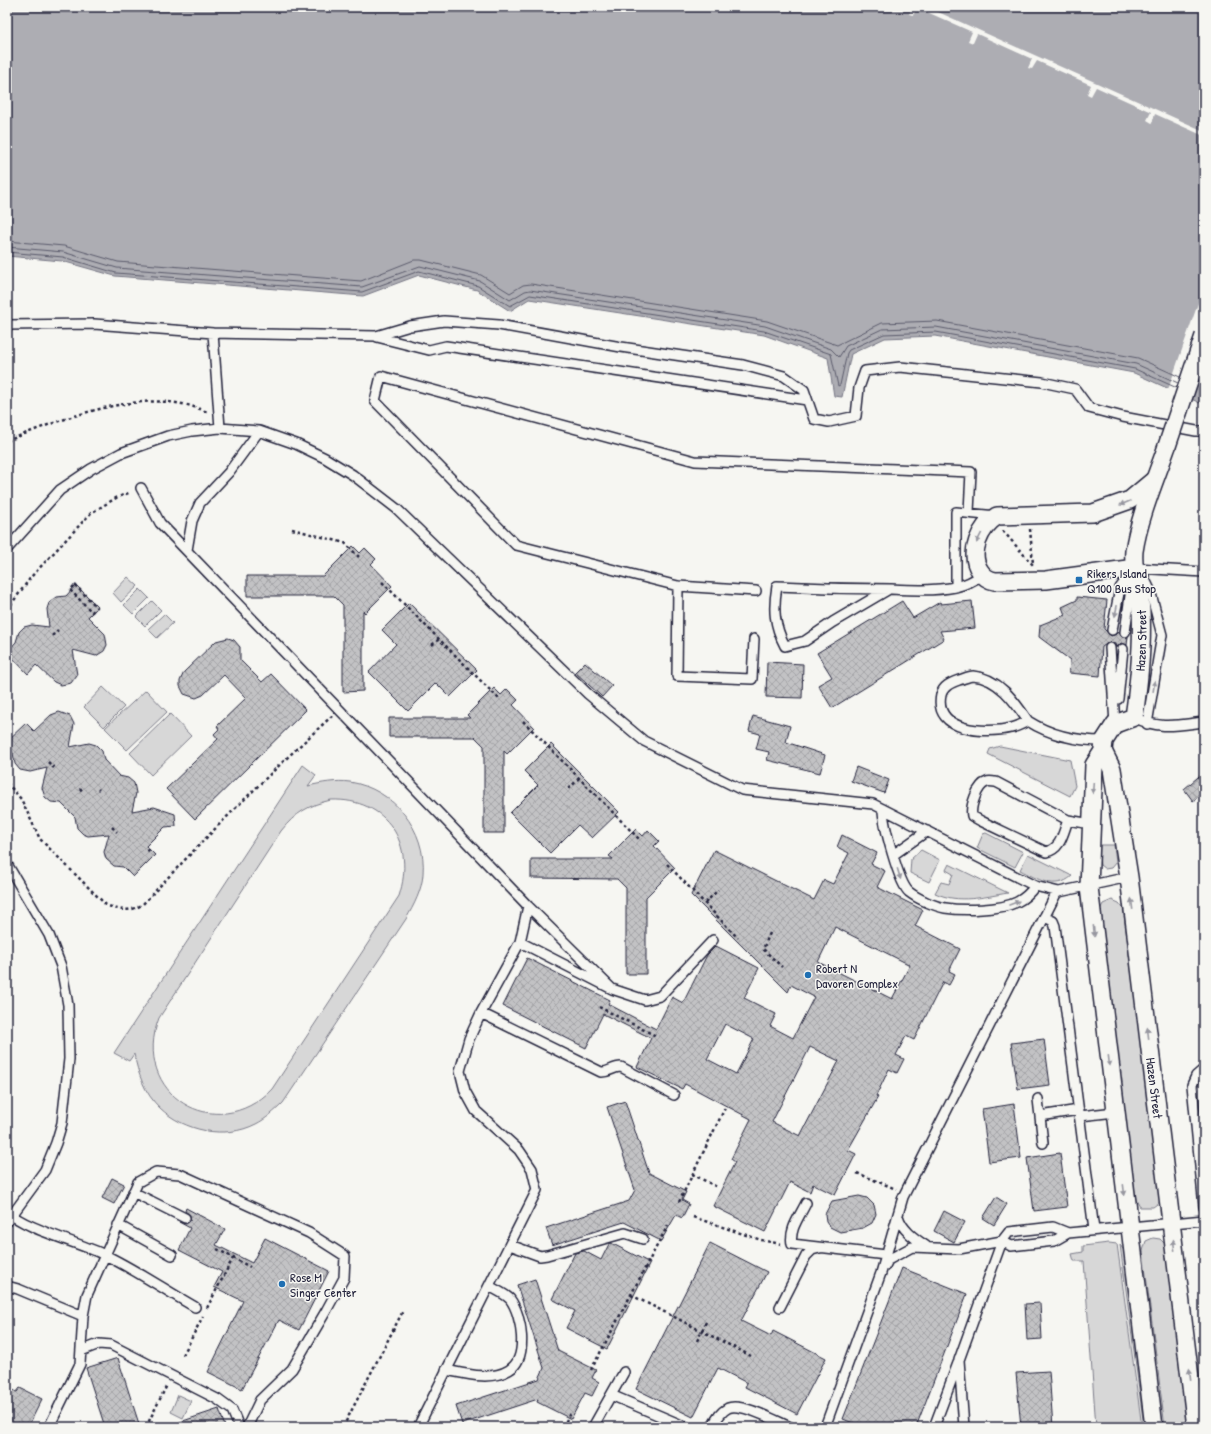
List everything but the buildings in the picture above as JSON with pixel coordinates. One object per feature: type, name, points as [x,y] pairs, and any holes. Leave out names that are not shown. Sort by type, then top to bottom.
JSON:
[{"type":"street","name":"Hazen Street","points":[[1141,721],[1141,610],[1138,568],[1134,551],[1155,479],[1204,336]]},
{"type":"street","points":[[1138,568],[1046,580],[995,581],[989,580],[983,574],[977,566],[974,556],[976,544],[990,520],[997,516],[1093,513],[1111,508],[1130,500],[1155,479]]},
{"type":"street","points":[[1141,721],[1115,724],[1094,765],[1089,887],[1154,1427]]},
{"type":"street","name":"Hazen Street","points":[[1104,746],[1112,769],[1129,877],[1196,1427]]},
{"type":"lane","points":[[376,336],[410,326],[444,321],[499,325],[622,347],[743,365],[784,376],[804,390],[814,419],[829,422],[856,416],[859,388],[864,371],[900,367],[1042,382],[1075,389],[1089,408],[1123,417],[1196,431],[1204,431]]},
{"type":"lane","points":[[7,325],[94,324],[213,333],[376,336],[428,350],[446,346],[807,400]]},
{"type":"lane","points":[[213,333],[220,428]]},
{"type":"lane","points":[[756,592],[678,586],[516,545],[375,401],[381,376],[695,461],[971,472],[969,512]]},
{"type":"lane","points":[[7,549],[60,490],[90,469],[121,453],[168,436],[192,431],[220,428],[259,431],[296,444],[325,458],[353,475],[397,509],[588,694],[644,741],[742,790],[873,804],[1035,886],[1056,892],[1089,887],[1129,877]]},
{"type":"lane","points":[[187,550],[192,521],[200,503],[229,472],[259,431]]},
{"type":"lane","points":[[141,488],[160,524],[187,550],[528,906],[612,989]]},
{"type":"lane","points":[[956,587],[956,512],[969,512],[997,516]]},
{"type":"lane","points":[[1138,568],[1204,572]]},
{"type":"lane","points":[[1112,630],[1120,588],[1138,568]]},
{"type":"lane","points":[[1125,632],[1138,568]]},
{"type":"lane","points":[[889,589],[833,622],[805,641],[785,646],[777,631],[774,605],[777,586],[930,590],[956,587],[975,580],[983,574]]},
{"type":"lane","points":[[678,586],[677,676],[752,679],[754,639]]},
{"type":"lane","points":[[1110,648],[1115,724]]},
{"type":"lane","points":[[1115,724],[1123,649]]},
{"type":"lane","points":[[1028,721],[1011,728],[989,730],[962,728],[948,720],[941,708],[941,694],[948,684],[972,676],[991,680],[1000,687],[1028,721],[1042,730],[1104,746]]},
{"type":"lane","points":[[1141,721],[1168,726],[1204,722]]},
{"type":"lane","points":[[1068,820],[1059,845],[1056,849],[1046,852],[972,816],[971,809],[980,786],[987,782],[996,782],[1068,820],[1091,824]]},
{"type":"lane","points":[[884,809],[886,830],[902,882],[909,892],[925,901],[944,908],[964,909],[1002,907],[1016,903],[1027,896],[1035,886]]},
{"type":"lane","points":[[894,855],[927,831]]},
{"type":"lane","points":[[7,864],[49,935],[61,966],[68,1005],[69,1060],[62,1123],[45,1170],[9,1216],[105,1255],[195,1307]]},
{"type":"lane","points":[[825,1427],[881,1273],[905,1193],[1056,892]]},
{"type":"lane","points":[[418,1427],[537,1190],[532,1169],[519,1150],[476,1111],[465,1091],[460,1071],[470,1039],[481,1013],[520,942],[528,906]]},
{"type":"lane","points":[[1044,918],[1053,921],[1055,926],[1094,1230]]},
{"type":"lane","points":[[520,942],[612,989],[645,1000],[660,996],[713,940]]},
{"type":"lane","points":[[481,1013],[601,1072],[606,1072],[616,1067],[621,1067],[674,1095]]},
{"type":"lane","points":[[1204,1069],[1196,1076],[1192,1085],[1204,1207]]},
{"type":"lane","points":[[1038,1099],[1043,1143]]},
{"type":"lane","points":[[1040,1116],[1115,1112]]},
{"type":"lane","points":[[49,1427],[80,1364],[83,1316],[87,1295],[138,1182],[156,1172],[180,1174],[309,1233],[345,1256],[344,1278],[326,1311],[292,1369],[260,1400],[247,1427]]},
{"type":"lane","points":[[133,1192],[185,1218]]},
{"type":"lane","points":[[806,1203],[792,1230],[790,1236],[792,1244],[886,1255]]},
{"type":"lane","points":[[898,1216],[901,1224],[912,1237],[926,1246],[940,1250],[958,1249],[1002,1241],[1011,1246],[1048,1242],[1054,1241],[1068,1233],[1204,1220]]},
{"type":"lane","points":[[118,1225],[172,1255]]},
{"type":"lane","points":[[934,1427],[1002,1241],[1009,1232],[1054,1227],[1068,1233]]},
{"type":"lane","points":[[510,1245],[540,1256],[624,1233],[643,1239]]},
{"type":"lane","points":[[881,1273],[888,1260],[912,1247],[926,1246]]},
{"type":"lane","points":[[780,1307],[806,1256],[812,1250],[821,1248]]},
{"type":"lane","points":[[7,1286],[18,1289],[83,1316]]},
{"type":"lane","points":[[446,1370],[479,1376],[494,1375],[510,1369],[521,1353],[521,1328],[517,1310],[508,1298],[489,1286]]},
{"type":"lane","points":[[81,1351],[99,1344],[110,1344],[217,1399],[232,1410],[240,1427]]},
{"type":"lane","points":[[959,1360],[964,1427]]},
{"type":"lane","points":[[593,1427],[624,1372]]},
{"type":"lane","points":[[611,1395],[686,1427]]},
{"type":"lane","points":[[712,1427],[720,1414],[728,1408],[738,1406],[777,1425],[790,1427]]},
{"type":"lane","points":[[1202,1427],[1204,1422]]},
{"type":"path","points":[[7,441],[62,419],[124,404],[162,402],[199,408],[219,417]]},
{"type":"path","points":[[7,610],[31,577],[91,513],[116,498],[141,488]]},
{"type":"path","points":[[1028,515],[1033,565]]},
{"type":"path","points":[[997,516],[1002,530],[1046,580]]},
{"type":"path","points":[[292,529],[345,543],[359,557]]},
{"type":"path","points":[[382,582],[499,699]]},
{"type":"path","points":[[75,585],[98,607],[92,612],[70,590],[75,585]]},
{"type":"path","points":[[52,636],[58,630]]},
{"type":"path","points":[[432,645],[439,639]]},
{"type":"path","points":[[7,783],[21,799],[40,839],[106,905],[119,910],[131,911],[142,905],[205,838],[294,750],[340,709]]},
{"type":"path","points":[[522,721],[640,840]]},
{"type":"path","points":[[48,762],[54,768]]},
{"type":"path","points":[[569,789],[579,778]]},
{"type":"path","points":[[112,827],[117,832]]},
{"type":"path","points":[[147,849],[150,852]]},
{"type":"path","points":[[667,864],[738,938]]},
{"type":"path","points":[[705,903],[718,890]]},
{"type":"path","points":[[770,933],[763,949],[782,967]]},
{"type":"path","points":[[599,1007],[656,1036]]},
{"type":"path","points":[[679,1202],[725,1108]]},
{"type":"path","points":[[857,1173],[905,1193]]},
{"type":"path","points":[[692,1174],[717,1187]]},
{"type":"path","points":[[693,1217],[774,1244],[792,1244]]},
{"type":"path","points":[[591,1370],[668,1225]]},
{"type":"path","points":[[217,1249],[250,1267]]},
{"type":"path","points":[[631,1295],[751,1356]]},
{"type":"path","points":[[628,1300],[632,1302]]},
{"type":"path","points":[[343,1427],[403,1311]]},
{"type":"path","points":[[697,1341],[706,1322]]},
{"type":"path","points":[[146,1427],[170,1379]]},
{"type":"path","points":[[563,1427],[571,1411]]},
{"type":"shaded area","points":[[128,577],[138,586],[121,602],[113,593]]},
{"type":"shaded area","points":[[140,589],[149,598],[133,614],[124,605]]},
{"type":"shaded area","points":[[152,601],[161,610],[145,626],[136,617]]},
{"type":"shaded area","points":[[164,614],[173,623],[157,638],[148,629]]},
{"type":"shaded area","points":[[103,687],[124,707],[104,727],[84,707]]},
{"type":"shaded area","points":[[146,690],[167,712],[127,750],[105,728]]},
{"type":"shaded area","points":[[170,714],[191,736],[151,775],[130,753]]},
{"type":"shaded area","points":[[1000,746],[1070,760],[1075,786],[1070,796],[988,754],[990,749]]},
{"type":"shaded area","points":[[303,765],[316,775],[308,786],[339,781],[366,786],[380,793],[404,814],[413,827],[423,858],[423,874],[417,897],[406,919],[283,1103],[270,1115],[256,1124],[244,1129],[218,1132],[205,1131],[193,1127],[170,1116],[154,1102],[142,1082],[134,1054],[129,1061],[114,1053]],"holes":[[[331,800],[351,801],[368,807],[382,816],[392,828],[400,842],[403,859],[403,877],[399,896],[272,1089],[250,1106],[227,1113],[204,1112],[184,1103],[167,1089],[157,1069],[153,1045],[159,1018],[286,825],[297,815],[316,804]]]},
{"type":"shaded area","points":[[986,833],[1023,852],[1015,867],[977,848],[983,834]]},
{"type":"shaded area","points":[[1098,845],[1114,845],[1116,862],[1111,868],[1105,869],[1100,865]]},
{"type":"shaded area","points":[[921,850],[940,860],[929,882],[910,873],[911,859]]},
{"type":"shaded area","points":[[1028,854],[1072,876],[1059,883],[1046,882],[1033,877],[1020,870]]},
{"type":"shaded area","points":[[949,864],[1008,893],[980,898],[962,899],[935,893],[941,882],[949,884],[953,874],[946,870]]},
{"type":"shaded area","points":[[1112,900],[1119,903],[1123,908],[1161,1197],[1160,1202],[1153,1207],[1140,1207],[1136,1200],[1104,959],[1100,910],[1103,904]]},
{"type":"shaded area","points":[[1153,1238],[1160,1239],[1166,1245],[1190,1427],[1165,1427],[1143,1251],[1146,1241]]},
{"type":"shaded area","points":[[1109,1243],[1117,1244],[1142,1427],[1096,1427],[1084,1261],[1074,1261],[1072,1254],[1083,1252],[1083,1246]]},
{"type":"shaded area","points":[[1120,1245],[1126,1253],[1148,1427],[1144,1427]]},
{"type":"shaded area","points":[[178,1395],[191,1401],[183,1418],[171,1412]]},
{"type":"water","points":[[7,7],[1204,7],[1204,401],[1200,403],[1134,373],[935,336],[885,338],[851,354],[842,397],[834,396],[828,358],[764,335],[529,299],[510,311],[477,290],[419,275],[363,296],[115,276],[62,261],[7,256]]},
{"type":"pier","points":[[912,7],[927,7],[1204,131],[1204,136],[1155,114],[1152,123],[1147,120],[1151,112],[1096,87],[1091,96],[1087,94],[1091,85],[1037,61],[1032,69],[1028,68],[1032,59],[977,34],[973,43],[968,41],[972,32],[918,8],[913,15],[909,14]]},
{"type":"pier","points":[[1204,286],[1204,365],[1192,401],[1168,390]]},
{"type":"place","name":"Rikers Island Q100 Bus Stop","points":[[1079,580]]},
{"type":"place","name":"Robert N Davoren Complex","points":[[808,975]]},
{"type":"place","name":"Rose M Singer Center","points":[[282,1284]]}]
